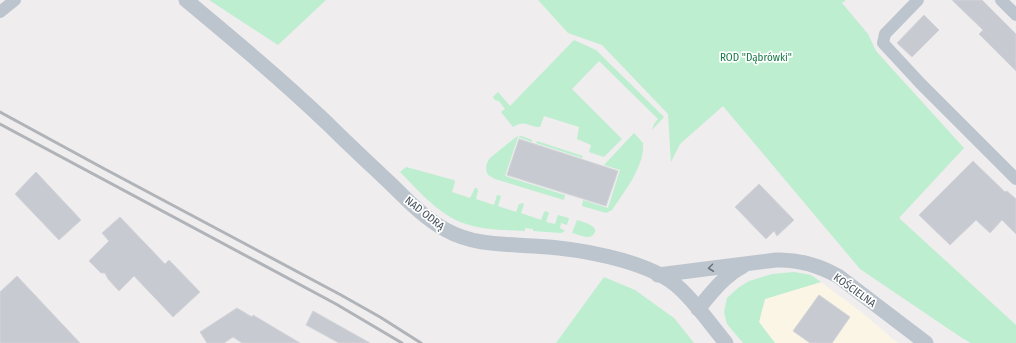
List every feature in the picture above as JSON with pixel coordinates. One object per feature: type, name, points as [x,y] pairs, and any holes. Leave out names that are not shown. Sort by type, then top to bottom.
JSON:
[{"type":"street","points":[[0,12],[15,0]]},
{"type":"street","name":"NAD ODRĄ","points":[[186,0],[286,85],[415,207],[445,230],[462,238],[482,243],[558,248],[586,252],[637,266],[675,284],[698,308],[726,343]]},
{"type":"street","points":[[918,0],[885,34],[883,43],[921,84],[1016,179]]},
{"type":"street","points":[[1001,0],[1016,15]]},
{"type":"street","name":"KOŚCIELNA","points":[[658,275],[776,260],[794,260],[807,263],[826,270],[843,280],[926,343]]},
{"type":"street","name":"KOŚCIELNA","points":[[698,308],[726,277],[750,263]]},
{"type":"shaded area","points":[[821,282],[860,311],[898,343],[775,343],[759,322],[765,299]]},
{"type":"green space","points":[[209,0],[326,0],[278,45]]},
{"type":"green space","name":"ROD \"Dąbrówki\"","points":[[538,0],[846,0],[842,3],[868,34],[876,51],[964,148],[899,218],[1016,325],[1016,343],[971,343],[860,269],[723,106],[680,144],[671,162],[668,114],[602,45],[568,33]]},
{"type":"green space","points":[[574,40],[596,50],[664,117],[652,130],[658,119],[599,61],[572,89],[622,139],[604,157],[589,152],[591,145],[577,139],[579,127],[544,116],[540,127],[524,123],[513,127],[501,112],[505,109],[498,100],[496,101],[493,97],[498,92],[510,106]]},
{"type":"green space","points":[[634,133],[643,143],[641,161],[628,187],[612,210],[606,213],[582,206],[583,200],[608,208],[620,170],[604,165]]},
{"type":"green space","points":[[522,136],[532,140],[532,142],[518,137],[505,176],[565,195],[564,200],[495,179],[488,175],[486,166],[490,158],[516,137]]},
{"type":"green space","points":[[537,141],[583,156],[582,158],[536,143]]},
{"type":"green space","points":[[406,167],[454,180],[455,182],[452,192],[470,198],[475,188],[477,188],[478,191],[476,199],[494,205],[497,195],[501,196],[498,206],[516,212],[519,204],[523,203],[524,205],[521,213],[541,220],[544,212],[546,211],[549,213],[546,222],[555,224],[558,215],[569,218],[567,225],[561,223],[560,228],[565,231],[561,233],[533,231],[533,229],[525,228],[525,231],[501,230],[478,227],[463,223],[445,214],[421,194],[400,172]]},
{"type":"green space","points":[[577,220],[587,223],[593,227],[595,229],[594,234],[584,237],[572,233]]},
{"type":"green space","points":[[794,272],[811,275],[821,282],[765,299],[759,322],[775,343],[743,343],[727,324],[724,312],[727,298],[749,281],[772,274]]},
{"type":"green space","points":[[604,277],[635,290],[674,318],[694,343],[556,343]]},
{"type":"building","points":[[952,0],[982,0],[1016,34],[1016,71],[979,34],[983,30]]},
{"type":"building","points":[[924,15],[939,30],[912,57],[897,43]]},
{"type":"building","points":[[519,139],[618,171],[606,206],[507,175]]},
{"type":"building","points":[[973,161],[1005,192],[1007,191],[1016,199],[1016,234],[1002,220],[990,233],[976,220],[950,245],[919,215]]},
{"type":"building","points":[[36,172],[81,220],[59,240],[15,194]]},
{"type":"building","points":[[759,184],[794,220],[777,236],[774,231],[766,239],[735,207]]},
{"type":"building","points":[[120,217],[165,264],[169,260],[200,292],[173,317],[134,276],[119,291],[108,279],[105,273],[101,273],[89,261],[109,241],[102,233]]},
{"type":"building","points":[[17,276],[80,343],[0,343],[0,292]]},
{"type":"building","points":[[819,295],[850,317],[832,343],[810,343],[793,331]]},
{"type":"building","points":[[237,308],[252,317],[253,315],[300,343],[242,343],[233,337],[224,343],[207,343],[200,332]]},
{"type":"building","points":[[313,311],[370,343],[339,343],[306,325]]},
{"type":"railway","points":[[0,112],[341,295],[380,317],[421,343]]},
{"type":"railway","points":[[0,124],[336,304],[402,343]]}]
